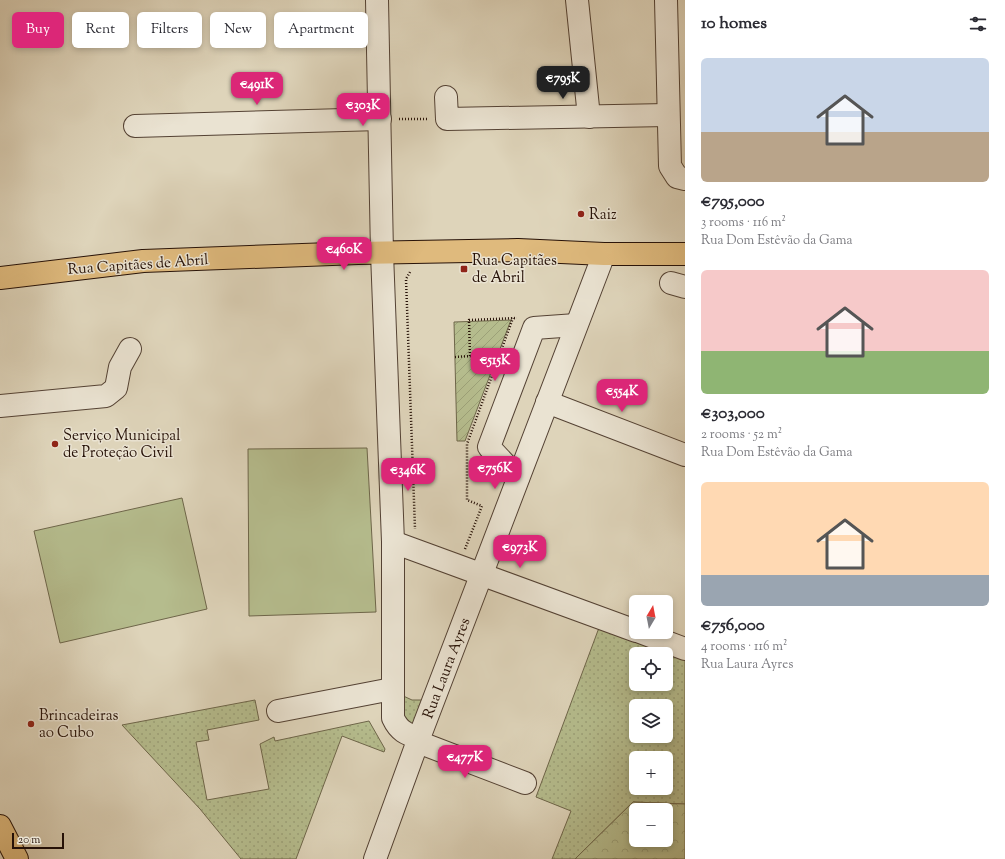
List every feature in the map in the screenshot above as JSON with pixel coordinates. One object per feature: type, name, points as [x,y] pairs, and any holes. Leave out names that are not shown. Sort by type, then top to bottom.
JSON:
[{"type":"main road","name":"Rua Capitães de Abril","points":[[0,278],[143,261],[382,252],[518,250],[604,254],[685,254]]},
{"type":"main road","points":[[0,826],[17,859]]},
{"type":"street","points":[[377,0],[382,252],[392,542],[393,718],[396,726],[403,733],[525,783]]},
{"type":"street","points":[[577,0],[589,117]]},
{"type":"street","points":[[666,0],[667,115],[670,166],[676,177],[685,179]]},
{"type":"street","points":[[447,108],[589,117],[667,115]]},
{"type":"street","points":[[135,126],[380,119]]},
{"type":"street","name":"Rua Laura Ayres","points":[[375,859],[418,740],[604,254]]},
{"type":"street","points":[[518,478],[488,446],[534,328],[576,325]]},
{"type":"street","points":[[0,406],[106,396],[116,388],[120,367],[130,349]]},
{"type":"street","points":[[547,402],[685,455]]},
{"type":"street","points":[[392,542],[482,573],[629,627]]},
{"type":"street","points":[[659,639],[685,649]]},
{"type":"street","points":[[278,711],[392,689]]},
{"type":"path","points":[[380,119],[447,108]]},
{"type":"path","points":[[413,271],[408,273],[406,279],[416,534]]},
{"type":"path","points":[[464,553],[482,506],[468,500],[467,444],[513,318]]},
{"type":"path","points":[[470,356],[469,320],[521,318]]},
{"type":"path","points":[[455,357],[470,356],[498,361]]},
{"type":"green space","points":[[511,320],[465,441],[457,441],[454,322]]},
{"type":"green space","points":[[367,448],[376,612],[249,616],[248,449]]},
{"type":"green space","points":[[182,498],[207,609],[60,643],[34,531]]},
{"type":"green space","points":[[600,625],[629,636],[629,639],[637,639],[658,647],[629,647],[629,691],[673,691],[673,652],[685,657],[685,804],[629,803],[629,806],[575,859],[552,859],[571,811],[536,797]]},
{"type":"green space","points":[[399,694],[412,700],[423,700],[413,725],[405,725]]},
{"type":"green space","points":[[255,700],[259,720],[207,730],[209,740],[196,742],[207,800],[269,789],[260,744],[274,737],[275,741],[369,721],[385,749],[384,752],[342,736],[296,859],[241,859],[200,809],[122,725]]},
{"type":"green space","points":[[633,802],[659,803],[632,803]]},
{"type":"green space","points":[[673,804],[685,804],[685,859],[575,859],[629,806],[629,847],[673,847]]},
{"type":"place","name":"Raiz","points":[[581,214]]},
{"type":"place","name":"Rua Capitães de Abril","points":[[464,269]]},
{"type":"place","name":"Serviço Municipal de Proteção Civil","points":[[55,444]]},
{"type":"place","name":"Brincadeiras ao Cubo","points":[[31,724]]}]
